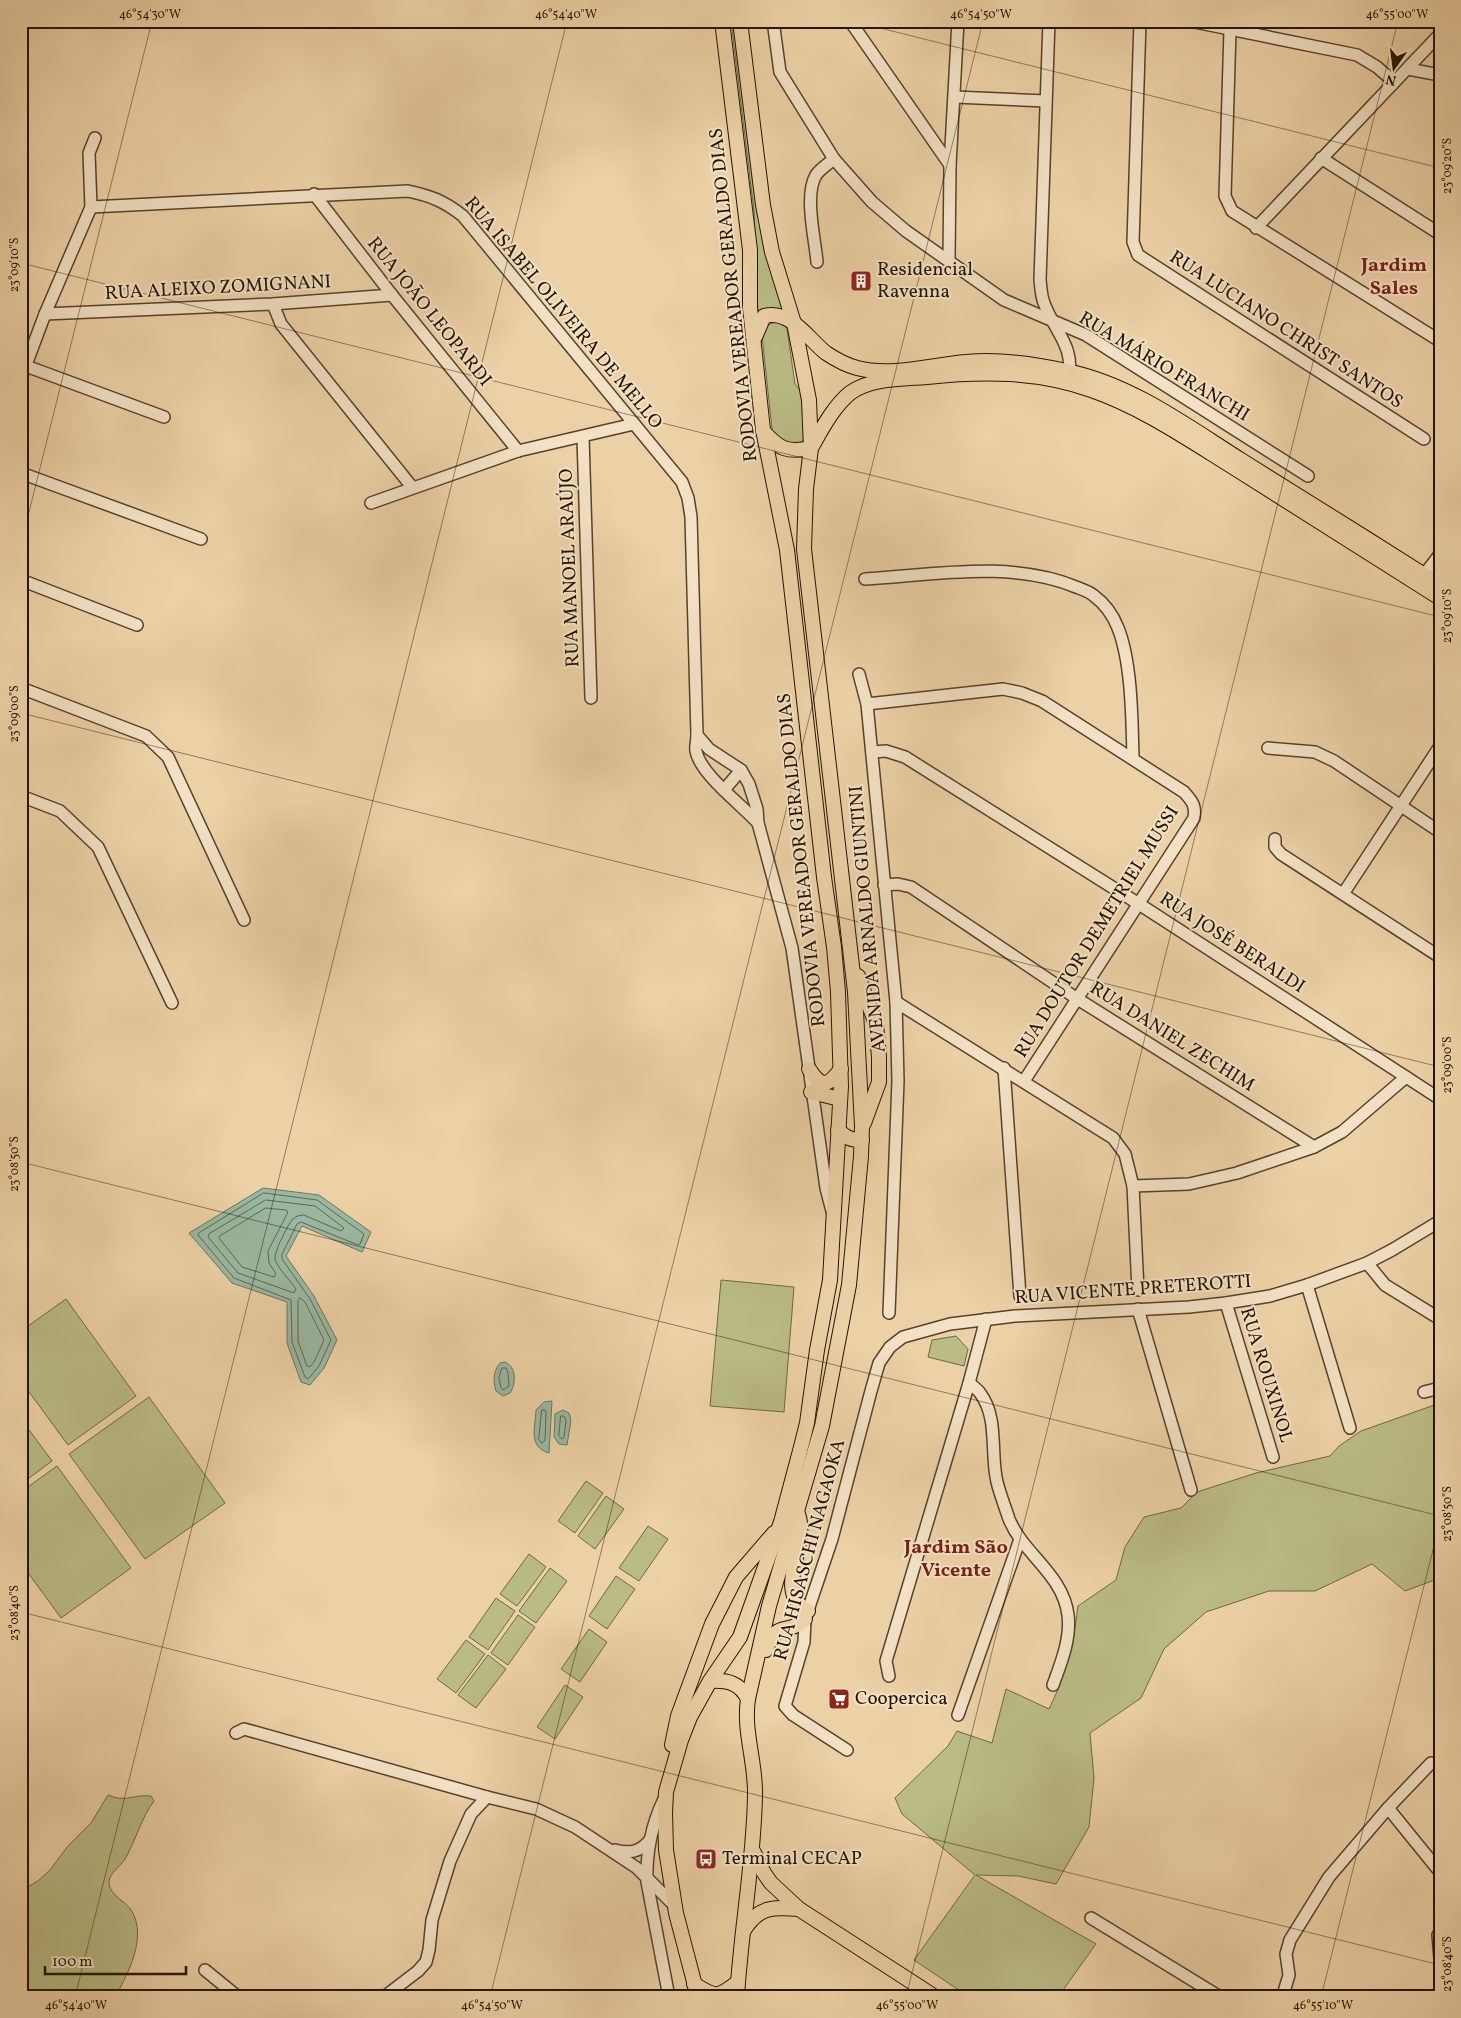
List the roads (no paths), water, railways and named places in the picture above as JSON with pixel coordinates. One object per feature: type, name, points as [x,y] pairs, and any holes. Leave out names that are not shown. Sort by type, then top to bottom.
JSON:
[{"type":"main road","name":"RODOVIA VEREADOR GERALDO DIAS","points":[[696,1990],[675,1906],[665,1836],[666,1794],[671,1772],[690,1717],[710,1681],[740,1636],[778,1529],[807,1423],[817,1350],[830,1280],[841,1069],[834,947],[824,877],[787,550],[763,430],[750,308],[750,250],[722,21]]},
{"type":"main road","name":"RODOVIA VEREADOR GERALDO DIAS","points":[[737,1997],[752,1849],[755,1793],[746,1713],[748,1699],[769,1606],[820,1434],[849,1285],[862,1140],[852,961],[804,549],[806,489],[810,448],[809,400],[794,322],[772,252],[763,205],[740,21]]},
{"type":"main road","points":[[782,282],[803,319],[827,353]]},
{"type":"main road","points":[[754,340],[764,316],[772,314],[794,322],[827,353],[842,362],[872,370],[892,370],[967,362],[1006,361],[1068,377],[1090,390],[1132,407],[1178,432],[1440,598]]},
{"type":"main road","points":[[763,430],[774,444],[788,450],[810,448],[838,405],[851,392],[872,384],[950,374],[991,372],[1093,378],[1144,401],[1440,585]]},
{"type":"main road","points":[[852,961],[888,1056],[873,1102],[862,1126]]},
{"type":"main road","points":[[809,1069],[821,1083],[827,1084],[833,1080],[841,1069]]},
{"type":"main road","points":[[811,1092],[840,1099]]},
{"type":"main road","points":[[838,1130],[845,1137],[853,1140],[862,1140]]},
{"type":"main road","points":[[835,1172],[850,1176],[854,1181],[858,1198]]},
{"type":"main road","points":[[756,1668],[763,1657],[770,1637],[782,1628],[798,1626],[807,1615],[793,1591],[792,1579],[801,1533],[801,1521],[797,1512]]},
{"type":"main road","points":[[671,1772],[672,1744],[678,1716],[712,1624],[736,1576],[778,1529]]},
{"type":"main road","points":[[710,1681],[722,1680],[738,1685],[748,1699]]},
{"type":"main road","points":[[752,1849],[771,1883],[799,1909],[919,1993],[935,1997]]},
{"type":"main road","points":[[743,1932],[754,1916],[763,1911],[772,1908],[799,1909]]},
{"type":"main road","points":[[696,1990],[718,1995],[738,1982]]},
{"type":"street","name":"RUA MÁRIO FRANCHI","points":[[773,21],[780,72],[834,159],[872,202],[906,231],[1004,300],[1086,335],[1308,476]]},
{"type":"street","points":[[850,21],[950,165]]},
{"type":"street","points":[[949,260],[950,165],[958,21]]},
{"type":"street","points":[[1049,21],[1040,280],[1043,302],[1064,339],[1068,350],[1071,364],[1068,377]]},
{"type":"street","name":"RUA LUCIANO CHRIST SANTOS","points":[[1140,21],[1134,247],[1138,255],[1424,439]]},
{"type":"street","points":[[1190,21],[1357,55],[1377,67],[1394,82]]},
{"type":"street","points":[[1230,30],[1225,196],[1232,211],[1256,228],[1440,341]]},
{"type":"street","points":[[1256,228],[1440,34]]},
{"type":"street","points":[[1408,69],[1440,75]]},
{"type":"street","points":[[955,97],[1046,101]]},
{"type":"street","points":[[21,378],[45,314],[91,207],[89,153],[95,138]]},
{"type":"street","points":[[1321,158],[1440,234]]},
{"type":"street","points":[[817,262],[811,198],[812,185],[817,173],[834,159]]},
{"type":"street","name":"RUA ISABEL OLIVEIRA DE MELLO","points":[[91,207],[314,194],[408,191],[428,195],[446,203],[463,216],[682,482],[688,498],[691,527],[696,751],[706,771],[758,823]]},
{"type":"street","name":"RUA JOÃO LEOPARDI","points":[[314,194],[392,295],[518,451]]},
{"type":"street","name":"RUA ALEIXO ZOMIGNANI","points":[[45,314],[273,304],[392,295]]},
{"type":"street","points":[[273,304],[281,324],[412,487]]},
{"type":"street","points":[[26,366],[164,417]]},
{"type":"street","points":[[371,503],[518,451],[634,424]]},
{"type":"street","name":"RUA MANOEL ARAÚJO","points":[[583,437],[591,698]]},
{"type":"street","points":[[21,472],[201,539]]},
{"type":"street","points":[[1424,575],[1440,554]]},
{"type":"street","points":[[866,579],[967,572],[1024,572],[1059,580],[1092,594],[1108,610],[1118,628],[1131,703],[1133,760]]},
{"type":"street","points":[[21,580],[137,624]]},
{"type":"street","name":"AVENIDA ARNALDO GIUNTINI","points":[[859,674],[867,704],[896,1002],[888,1056],[898,1081],[889,1313]]},
{"type":"street","points":[[21,688],[146,736],[168,758],[244,920]]},
{"type":"street","name":"RUA DOUTOR DEMETRIEL MUSSI","points":[[867,704],[1003,689],[1022,693],[1042,701],[1184,792],[1194,803],[1196,810],[1194,818],[1024,1081]]},
{"type":"street","points":[[697,735],[709,749],[740,770],[749,784],[757,809],[758,823],[792,948],[811,1092],[826,1188],[834,1219]]},
{"type":"street","points":[[1343,894],[1440,746]]},
{"type":"street","points":[[1268,748],[1288,748],[1315,752],[1334,761],[1440,832]]},
{"type":"street","name":"RUA JOSÉ BERALDI","points":[[872,752],[886,751],[904,757],[1139,904],[1440,1099]]},
{"type":"street","points":[[724,790],[740,770]]},
{"type":"street","points":[[21,796],[60,811],[98,847],[172,1004]]},
{"type":"street","points":[[1275,839],[1275,847],[1281,854],[1440,957]]},
{"type":"street","name":"RUA DANIEL ZECHIM","points":[[884,885],[898,884],[911,887],[1076,998],[1314,1147]]},
{"type":"street","points":[[896,1002],[1113,1138],[1125,1154],[1133,1186],[1138,1290]]},
{"type":"street","points":[[1004,1068],[1020,1296]]},
{"type":"street","points":[[1133,1186],[1189,1184],[1237,1174],[1314,1147],[1342,1132],[1406,1077]]},
{"type":"street","points":[[879,1082],[898,1081]]},
{"type":"street","name":"RUA VICENTE PRETEROTTI","points":[[903,1337],[950,1324],[986,1319],[1226,1303],[1270,1296],[1307,1285],[1367,1263],[1437,1226]]},
{"type":"street","points":[[1367,1263],[1385,1285],[1440,1319]]},
{"type":"street","points":[[1307,1285],[1350,1428]]},
{"type":"street","name":"RUA ROUXINOL","points":[[1226,1303],[1273,1457]]},
{"type":"street","points":[[1138,1309],[1191,1490]]},
{"type":"street","points":[[889,1676],[886,1661],[969,1383],[986,1319]]},
{"type":"street","name":"RUA HISASCHI NAGAOKA","points":[[847,1750],[793,1715],[784,1706],[804,1642],[807,1615],[832,1539],[879,1363],[890,1347],[903,1337]]},
{"type":"street","points":[[969,1383],[980,1393],[991,1415],[997,1482],[1010,1520],[1020,1539],[1053,1577],[1065,1601],[1068,1616],[1068,1636],[1063,1660],[1053,1685]]},
{"type":"street","points":[[1424,1392],[1440,1388]]},
{"type":"street","points":[[958,1715],[1020,1539]]},
{"type":"street","points":[[236,1733],[244,1729],[487,1797],[536,1808],[575,1827],[637,1868],[675,1906]]},
{"type":"street","points":[[1280,1997],[1283,1995],[1289,1975],[1286,1954],[1290,1940],[1329,1877],[1388,1808],[1431,1763]]},
{"type":"street","points":[[666,1794],[654,1819],[647,1876],[669,1997]]},
{"type":"street","points":[[384,1997],[418,1971],[426,1962],[432,1920],[450,1861],[471,1814],[487,1797]]},
{"type":"street","points":[[1388,1808],[1440,1872]]},
{"type":"street","points":[[606,1847],[628,1853],[637,1852],[650,1840]]},
{"type":"street","points":[[1091,1918],[1220,1997]]},
{"type":"street","points":[[1439,1933],[1440,1958]]},
{"type":"street","points":[[205,1970],[238,1997]]},
{"type":"water","points":[[263,1188],[319,1195],[371,1232],[362,1252],[302,1226],[286,1256],[314,1296],[337,1340],[324,1368],[310,1385],[301,1382],[287,1343],[287,1302],[232,1283],[189,1233]]},
{"type":"water","points":[[505,1362],[512,1368],[514,1381],[510,1393],[503,1396],[496,1391],[494,1376],[500,1363]]},
{"type":"water","points":[[552,1401],[549,1453],[542,1450],[535,1442],[534,1430],[536,1410],[544,1402]]},
{"type":"water","points":[[563,1410],[569,1413],[571,1420],[567,1445],[559,1444],[554,1437],[555,1414]]},
{"type":"place","name":"Residencial Ravenna","points":[[861,281]]},
{"type":"place","name":"Coopercica","points":[[839,1699]]},
{"type":"place","name":"Terminal CECAP","points":[[706,1859]]},
{"type":"district","name":"Jardim Sales","points":[[1394,278]]},
{"type":"district","name":"Jardim São Vicente","points":[[956,1560]]}]
